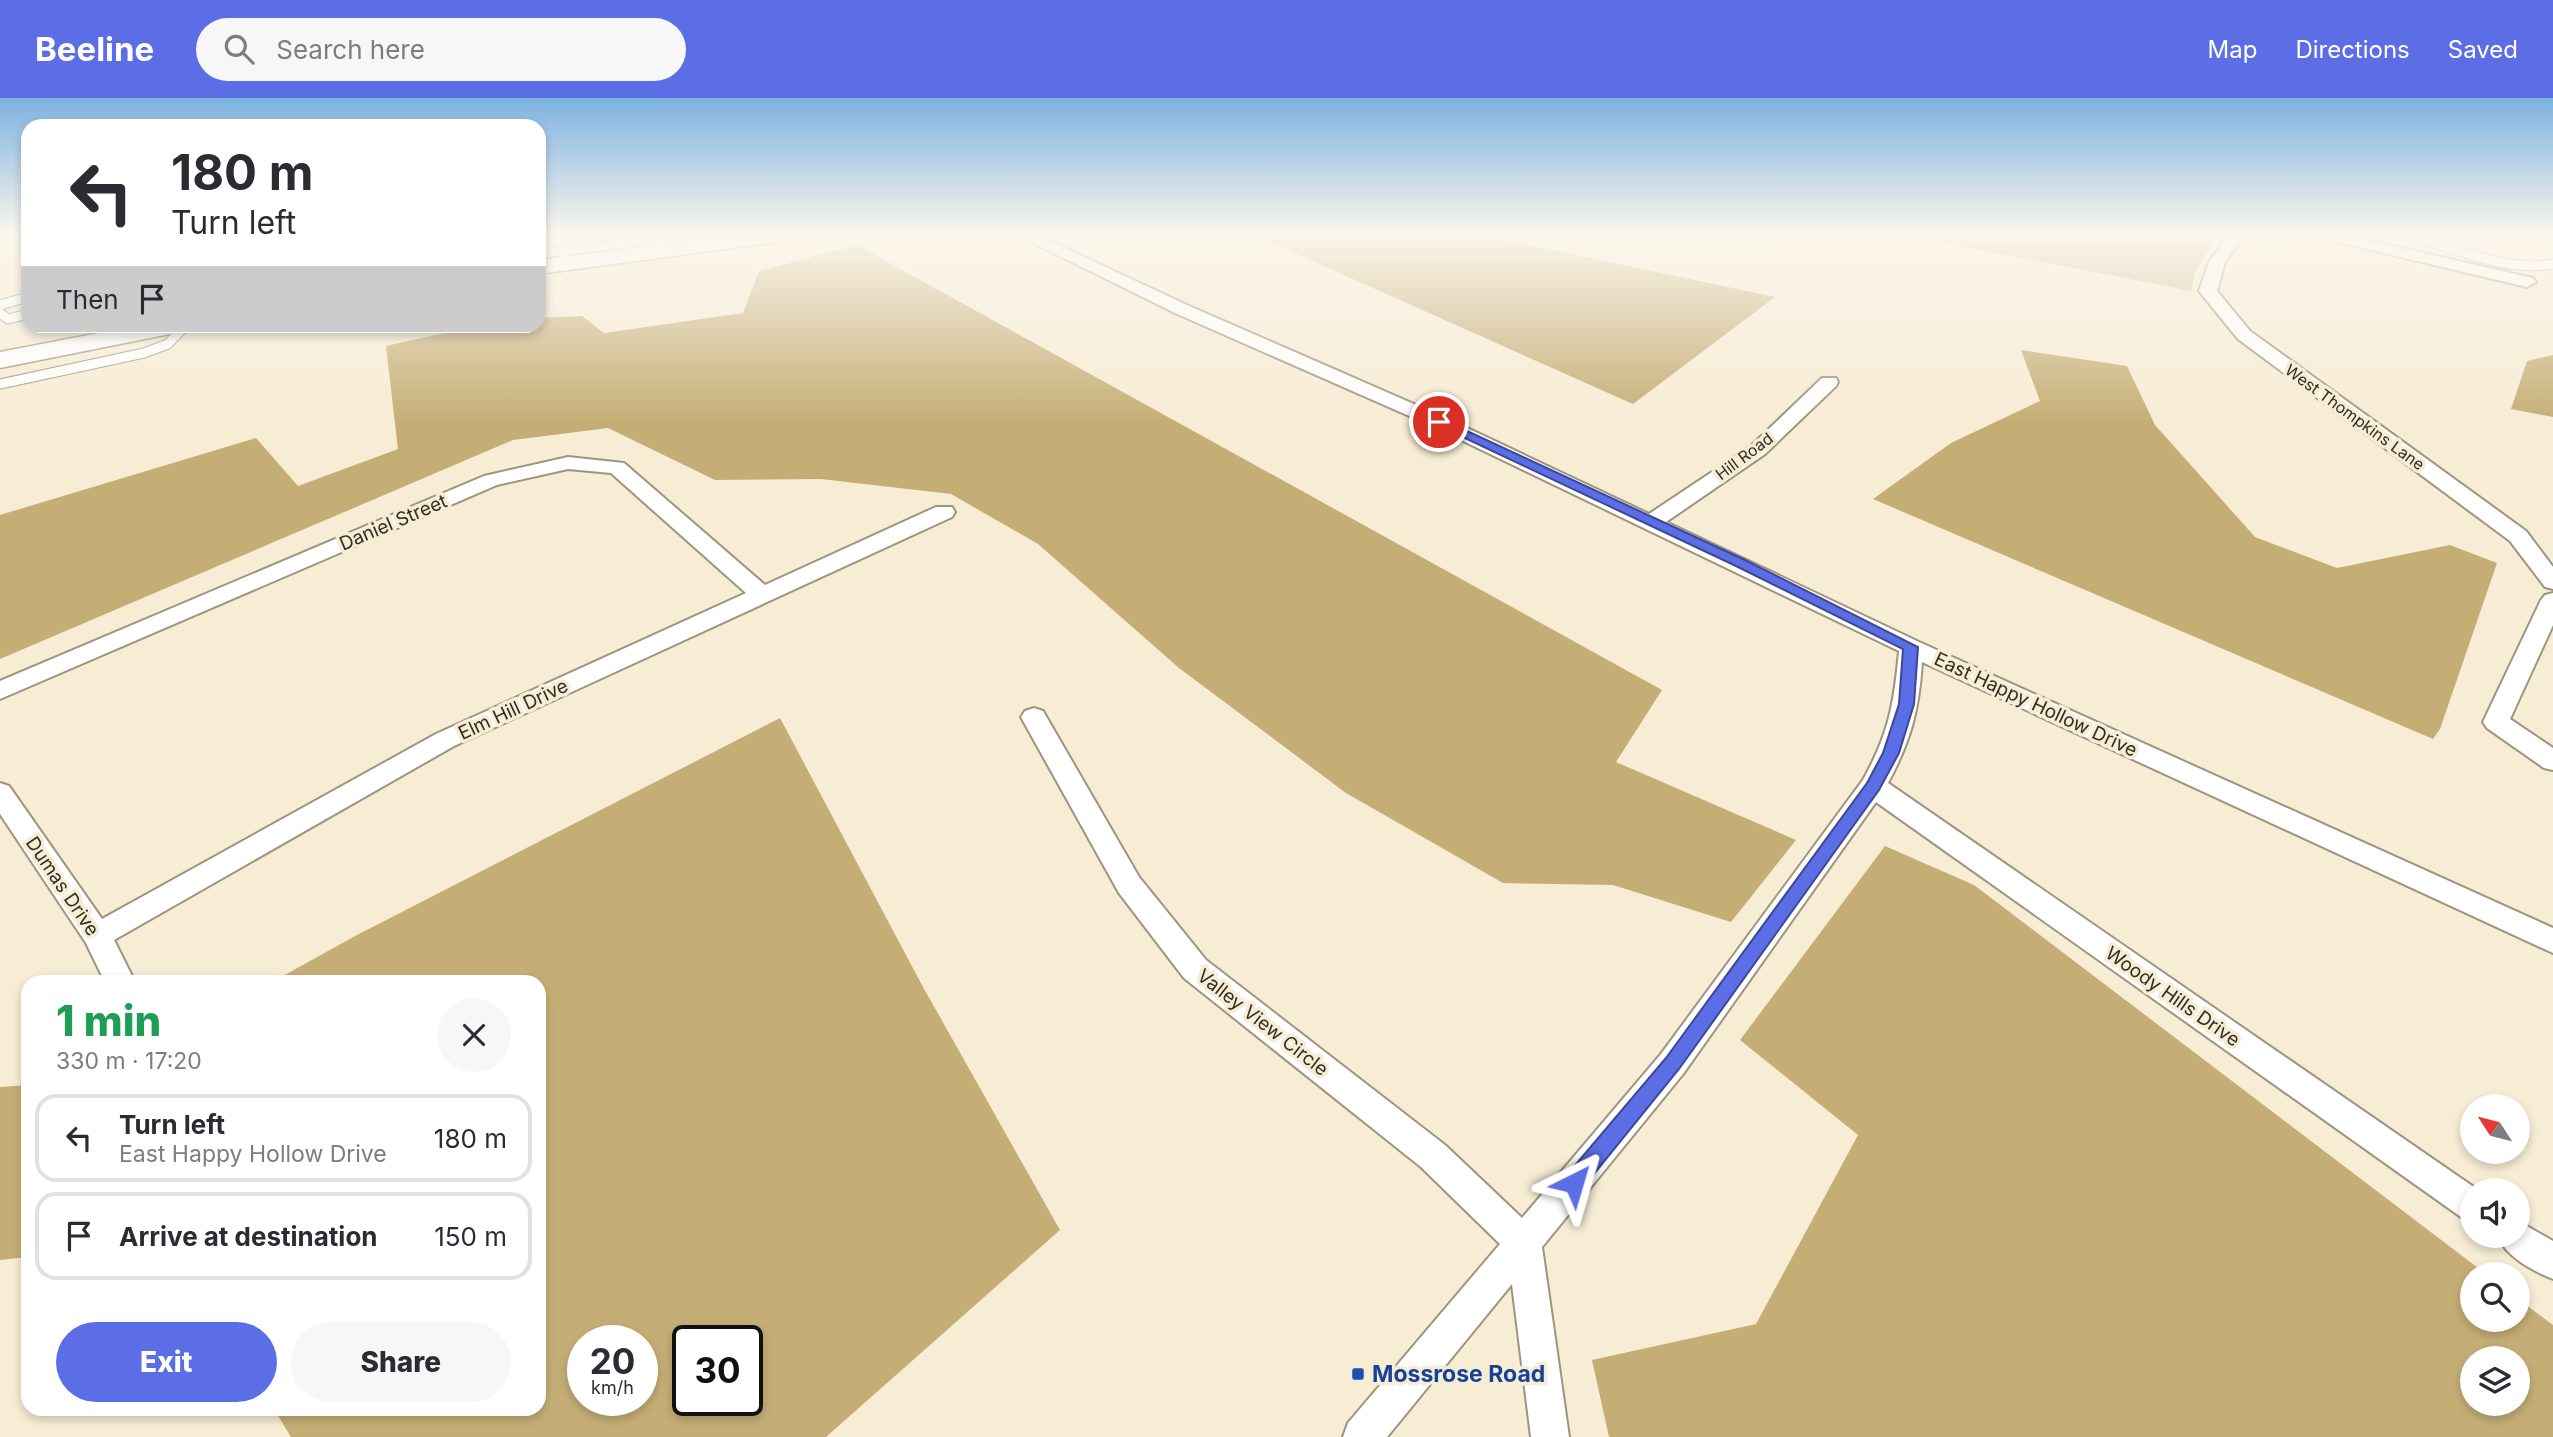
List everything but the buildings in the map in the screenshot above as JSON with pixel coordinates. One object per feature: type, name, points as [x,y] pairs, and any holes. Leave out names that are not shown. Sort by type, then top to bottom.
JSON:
[{"type":"street","name":"East Happy Hollow Drive","points":[[1157,297],[1439,422],[1911,647],[2553,941]]},
{"type":"street","name":"West Thompkins Lane","points":[[2213,297],[2244,335],[2518,536],[2553,582]]},
{"type":"street","points":[[4,371],[144,333]]},
{"type":"street","name":"Hill Road","points":[[1651,521],[1758,450],[1829,382]]},
{"type":"street","name":"Daniel Street","points":[[0,691],[491,480],[568,463],[617,467],[762,595]]},
{"type":"street","name":"Elm Hill Drive","points":[[97,936],[445,740],[944,512]]},
{"type":"street","points":[[2553,600],[2496,722],[2553,761]]},
{"type":"street","points":[[1362,1437],[1672,1063],[1874,786],[1891,753],[1907,704],[1911,647]]},
{"type":"street","name":"Valley View Circle","points":[[1034,717],[1129,886],[1195,969],[1433,1156],[1524,1243]]},
{"type":"street","name":"Woody Hills Drive","points":[[1874,786],[2460,1197]]},
{"type":"street","name":"Dumas Drive","points":[[0,793],[97,936],[116,975]]},
{"type":"street","points":[[1524,1243],[1550,1437]]},
{"type":"street","points":[[2530,1246],[2553,1262]]},
{"type":"lane","points":[[0,305],[21,299]]},
{"type":"lane","points":[[0,313],[8,319],[21,316]]},
{"type":"lane","points":[[4,371],[144,353],[168,344],[178,333]]},
{"type":"shaded area","points":[[749,297],[952,297],[1662,690],[1616,762],[1796,840],[1731,922],[1613,885],[1503,883],[1346,793],[1179,668],[1038,544],[951,494],[821,479],[715,480],[608,428],[513,440],[0,659],[0,515],[256,438],[298,486],[398,449],[386,346],[444,333],[546,333],[546,318],[582,316],[604,333],[743,313]]},
{"type":"shaded area","points":[[1394,297],[1774,297],[1633,404]]},
{"type":"shaded area","points":[[2021,350],[2127,366],[2155,425],[2255,537],[2337,568],[2450,545],[2497,563],[2440,729],[2433,739],[1873,499],[1951,443],[2040,401]]},
{"type":"shaded area","points":[[2553,355],[2553,417],[2511,409],[2527,361]]},
{"type":"shaded area","points":[[780,718],[923,987],[1060,1230],[826,1437],[291,1437],[278,1416],[546,1416],[546,975],[285,975],[357,935]]},
{"type":"shaded area","points":[[1885,846],[1974,885],[2470,1262],[2460,1262],[2460,1332],[2530,1332],[2530,1308],[2553,1325],[2553,1437],[1609,1437],[1592,1360],[1756,1324],[1858,1135],[1740,1040]]},
{"type":"shaded area","points":[[21,1086],[21,1258],[0,1260],[0,1087]]},
{"type":"place","name":"Mossrose Road","points":[[1358,1374]]},
{"type":"route","points":[[1439,422],[1741,563],[1911,647],[1907,704],[1891,753],[1874,786],[1672,1063],[1574,1183]]}]
